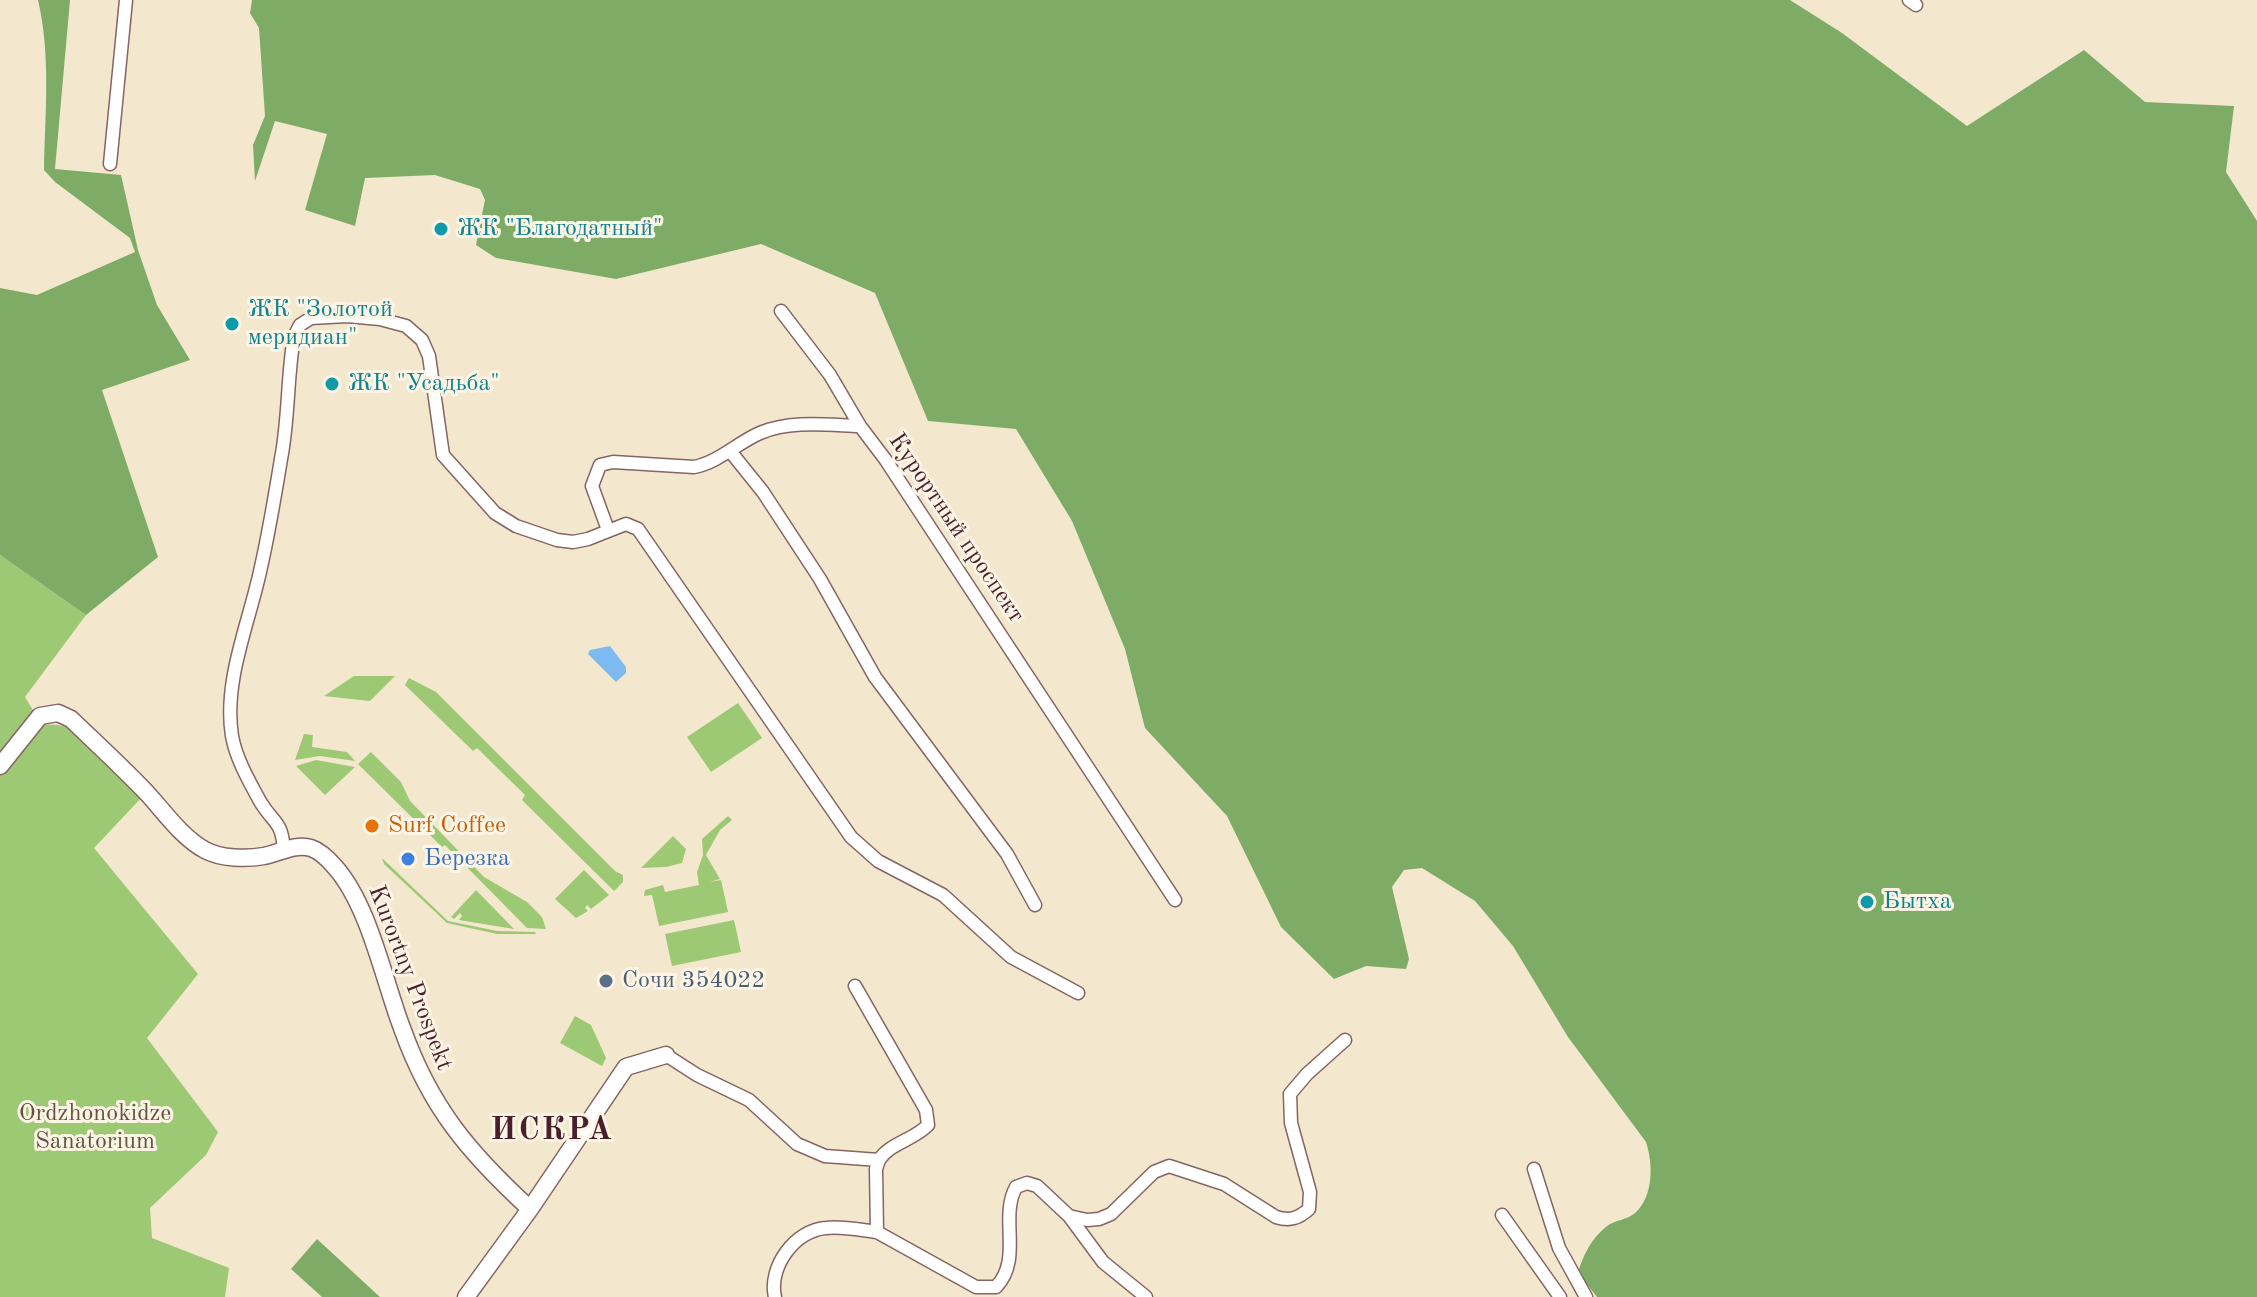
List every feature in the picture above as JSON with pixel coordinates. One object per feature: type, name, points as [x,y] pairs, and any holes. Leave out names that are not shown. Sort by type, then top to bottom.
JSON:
[{"type":"street","points":[[110,164],[126,0]]},
{"type":"street","points":[[781,311],[830,375],[860,426]]},
{"type":"street","points":[[284,851],[283,833],[277,820],[263,806],[244,771],[232,737],[230,705],[239,652],[261,569],[282,455],[287,425],[291,350],[300,325],[311,318],[347,316],[380,319],[406,326],[422,340],[429,356],[443,455],[495,513],[516,526],[557,540],[588,539],[626,524],[638,529],[851,837],[887,867],[943,895],[1011,957],[1078,993]]},
{"type":"street","name":"Курортный проспект","points":[[608,530],[592,486],[600,465],[613,462],[694,467],[707,464],[760,434],[786,426],[860,426],[885,459],[1175,900]]},
{"type":"street","points":[[730,451],[763,492],[820,579],[875,677],[1007,854],[1035,905]]},
{"type":"street","name":"Kurortny Prospekt","points":[[0,766],[40,716],[58,713],[71,719],[204,850],[226,857],[262,857],[310,848],[321,853],[336,867],[353,893],[402,1031],[434,1102],[490,1173],[530,1209]]},
{"type":"street","points":[[855,986],[926,1110],[928,1119],[924,1130],[891,1148],[879,1160],[876,1169],[877,1232]]},
{"type":"street","points":[[1069,1216],[1087,1220],[1111,1214],[1154,1172],[1169,1166],[1224,1184],[1276,1217],[1301,1217],[1309,1209],[1310,1192],[1291,1123],[1290,1094],[1345,1040]]},
{"type":"street","points":[[466,1297],[626,1067],[666,1055],[697,1075],[749,1100],[797,1144],[825,1156],[879,1160]]},
{"type":"street","points":[[1534,1169],[1559,1248],[1586,1297]]},
{"type":"street","points":[[775,1297],[774,1275],[779,1262],[791,1247],[815,1229],[828,1227],[877,1232],[976,1287],[996,1287],[1007,1272],[1010,1257],[1010,1198],[1016,1187],[1027,1183],[1037,1186],[1069,1216],[1103,1262],[1146,1297]]},
{"type":"street","points":[[1502,1215],[1560,1297]]},
{"type":"green space","points":[[38,0],[70,0],[55,169],[121,175],[138,250],[157,305],[190,360],[102,390],[158,557],[86,615],[0,555],[0,288],[37,295],[135,252],[130,238],[55,182],[44,170],[46,63]]},
{"type":"green space","points":[[252,0],[1790,0],[1842,33],[1967,126],[2084,50],[2145,102],[2234,106],[2226,172],[2257,221],[2257,1297],[1597,1297],[1578,1273],[1580,1266],[1596,1236],[1610,1224],[1635,1213],[1646,1198],[1651,1169],[1648,1150],[1646,1142],[1568,1037],[1513,946],[1475,901],[1422,868],[1404,870],[1392,887],[1409,959],[1406,969],[1366,966],[1334,979],[1281,927],[1227,816],[1145,728],[1125,649],[1072,521],[1016,429],[928,421],[875,293],[761,244],[616,279],[496,258],[476,245],[485,200],[480,189],[435,175],[365,178],[355,226],[305,210],[327,134],[275,121],[255,181],[253,145],[265,116],[259,28],[250,13]]},
{"type":"green space","name":"Ordzhonokidze Sanatorium","points":[[0,555],[86,615],[25,697],[42,725],[73,729],[87,737],[112,759],[144,795],[94,848],[198,974],[147,1038],[218,1132],[206,1155],[150,1208],[152,1238],[229,1268],[225,1297],[0,1297]]},
{"type":"green space","points":[[354,676],[395,676],[370,701],[324,696]]},
{"type":"green space","points":[[409,678],[436,692],[615,871],[623,875],[623,882],[614,891],[522,800],[525,795],[477,748],[473,751],[405,685]]},
{"type":"green space","points":[[738,703],[762,738],[711,772],[687,737]]},
{"type":"green space","points":[[304,734],[313,735],[312,747],[347,752],[355,761],[320,756],[295,760]]},
{"type":"green space","points":[[371,752],[401,782],[410,801],[484,877],[527,902],[542,917],[546,929],[527,928],[445,845],[442,847],[358,764]]},
{"type":"green space","points":[[316,760],[355,767],[325,795],[296,766]]},
{"type":"green space","points":[[728,816],[732,820],[720,830],[706,855],[720,879],[709,882],[721,880],[728,912],[659,926],[652,895],[644,896],[645,890],[663,885],[665,892],[699,885],[697,872],[703,855],[702,839]]},
{"type":"green space","points":[[673,836],[686,849],[682,863],[641,868]]},
{"type":"green space","points":[[382,858],[448,921],[497,931],[536,934],[497,934],[447,923],[384,864]]},
{"type":"green space","points":[[584,870],[609,895],[591,909],[587,905],[585,908],[588,911],[576,918],[555,899]]},
{"type":"green space","points":[[476,890],[514,929],[459,920],[462,916],[460,913],[454,919],[451,917]]},
{"type":"green space","points":[[734,920],[741,952],[672,966],[665,934]]},
{"type":"green space","points":[[575,1016],[591,1025],[606,1058],[602,1066],[560,1043]]},
{"type":"green space","points":[[317,1239],[380,1297],[322,1297],[291,1269]]},
{"type":"water","points":[[610,646],[626,667],[626,673],[616,682],[588,654],[590,650]]},
{"type":"place","name":"ЖК \"Благодатный\"","points":[[441,229]]},
{"type":"place","name":"ЖК \"Золотой меридиан\"","points":[[232,324]]},
{"type":"place","name":"ЖК \"Усадьба\"","points":[[332,384]]},
{"type":"place","name":"Surf Coffee","points":[[372,826]]},
{"type":"place","name":"Березка","points":[[408,859]]},
{"type":"place","name":"Бытха","points":[[1867,902]]},
{"type":"place","name":"Сочи 354022","points":[[606,981]]},
{"type":"district","name":"ИСКРА","points":[[552,1131]]}]
